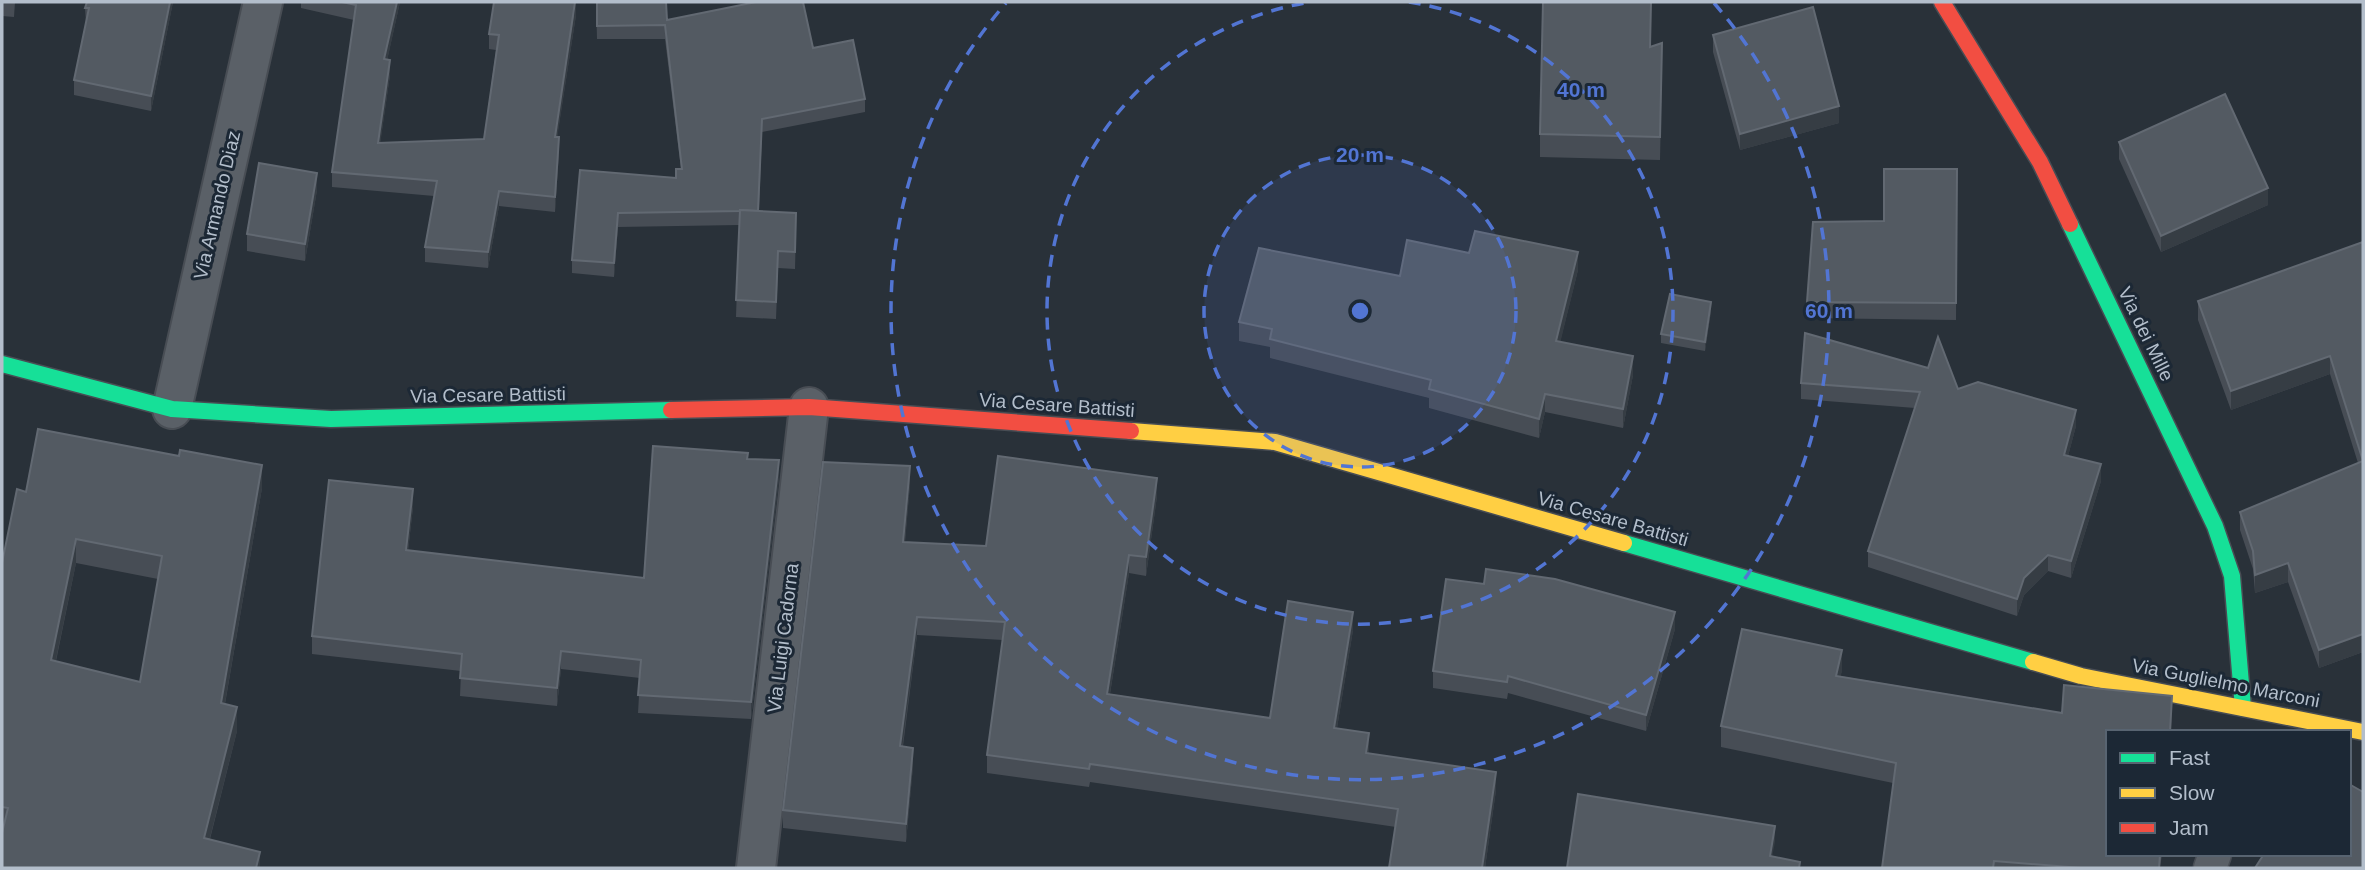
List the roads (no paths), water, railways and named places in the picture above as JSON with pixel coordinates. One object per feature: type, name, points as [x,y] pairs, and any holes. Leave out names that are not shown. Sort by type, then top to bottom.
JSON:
[{"type":"street","name":"Via Armando Diaz","points":[[172,409],[263,2]]},
{"type":"street","name":"Via dei Mille","points":[[1942,2],[2040,162],[2215,526],[2232,576],[2241,720]]},
{"type":"street","name":"Via Cesare Battisti","points":[[2,365],[172,409],[331,419],[809,407],[1275,442],[2081,676]]},
{"type":"street","name":"Via Luigi Cadorna","points":[[756,868],[809,407]]},
{"type":"street","name":"Via Guglielmo Marconi","points":[[2081,676],[2241,720],[2343,730]]}]
